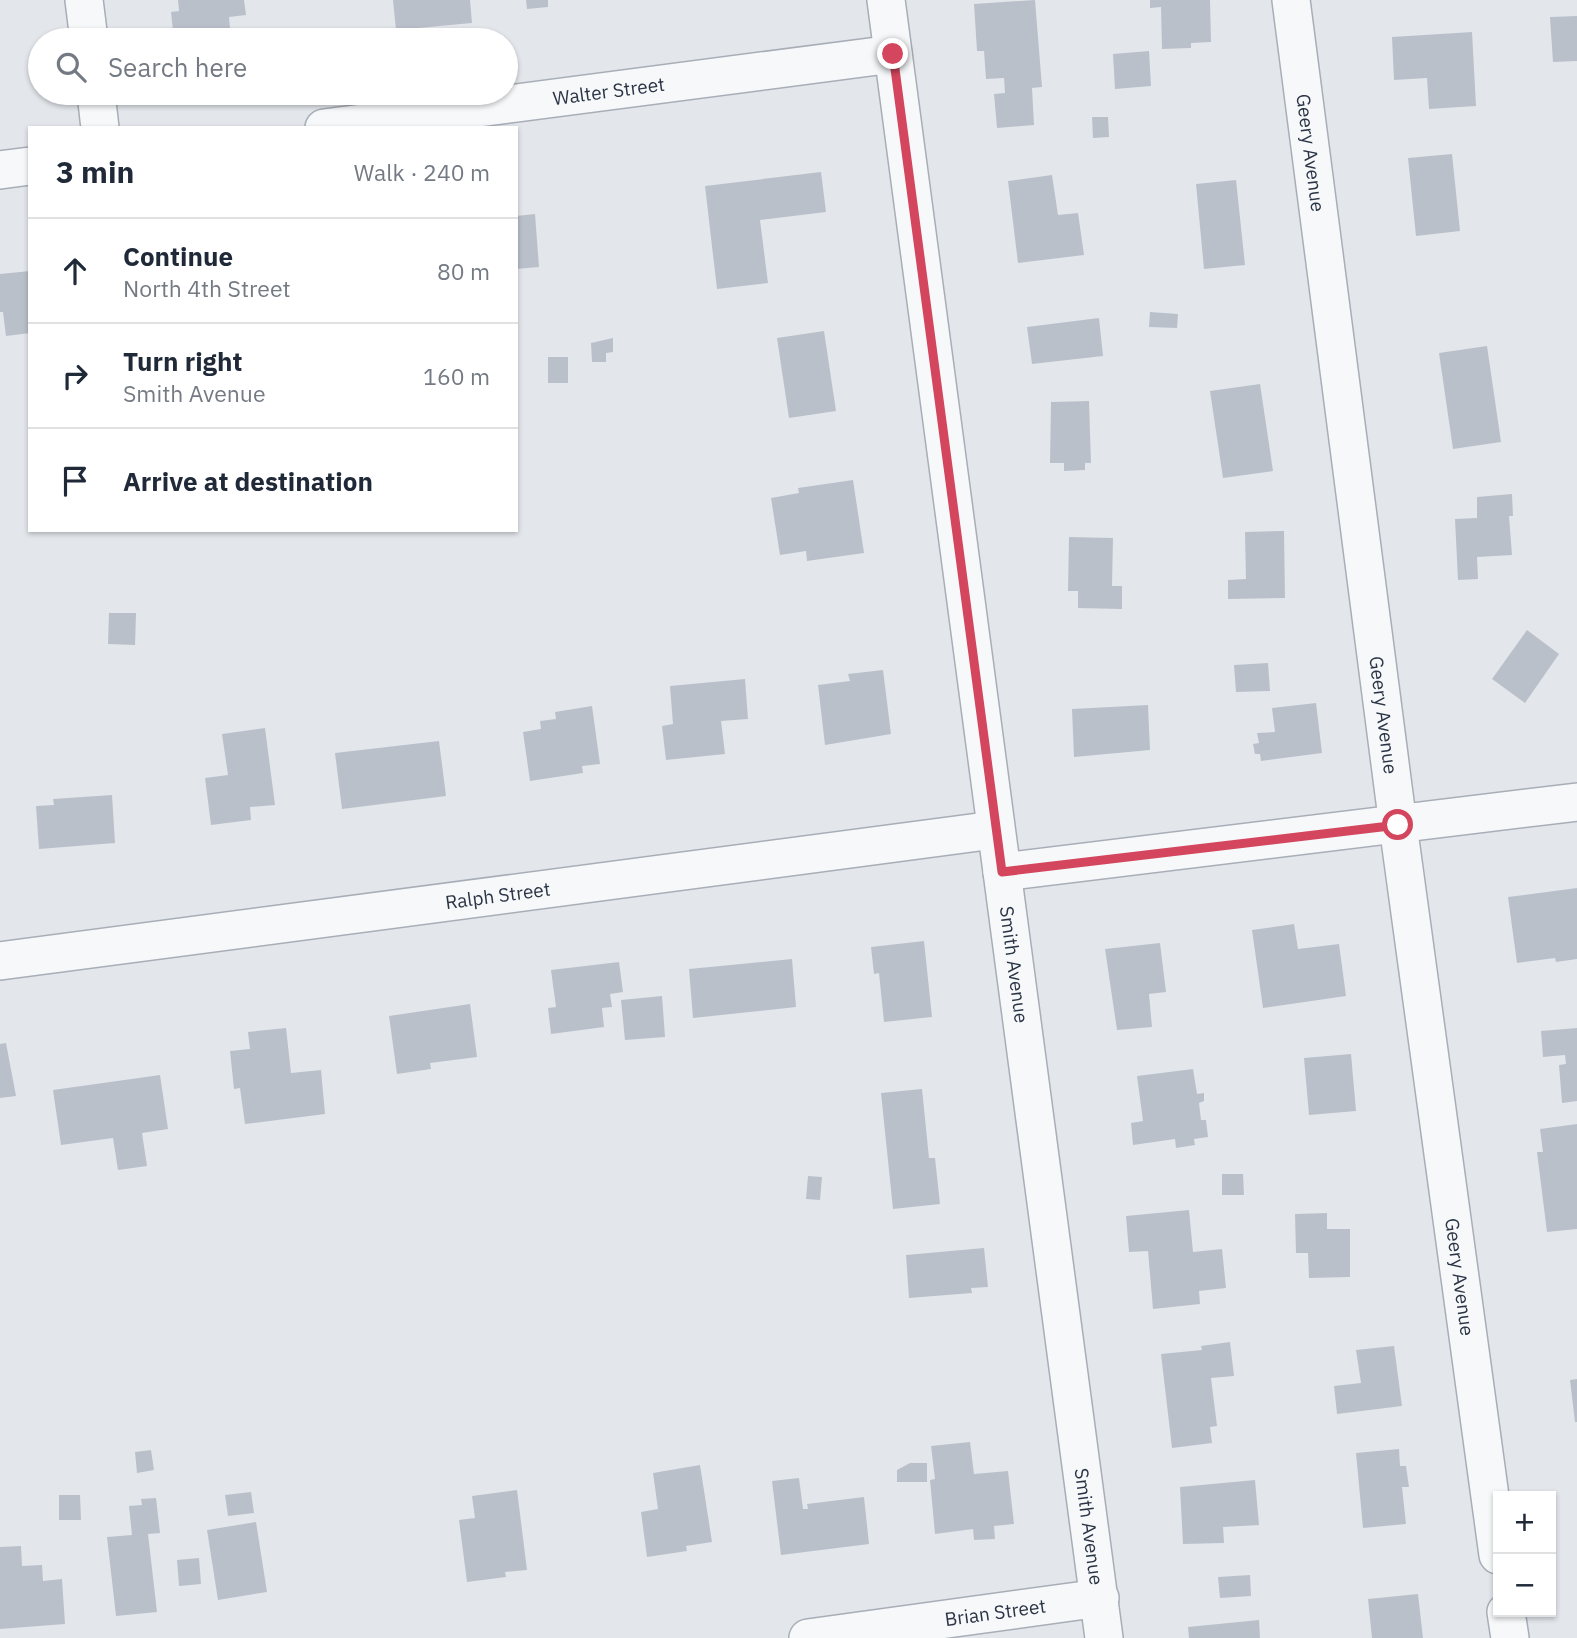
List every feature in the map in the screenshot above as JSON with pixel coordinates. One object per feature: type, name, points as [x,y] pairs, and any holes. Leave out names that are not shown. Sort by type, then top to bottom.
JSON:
[{"type":"street","points":[[84,0],[88,28]]},
{"type":"street","name":"Smith Avenue","points":[[886,0],[1104,1638]]},
{"type":"street","name":"Geery Avenue","points":[[1291,0],[1398,825],[1498,1554]]},
{"type":"street","name":"Walter Street","points":[[518,103],[893,54]]},
{"type":"street","points":[[97,105],[100,126]]},
{"type":"street","name":"Walter Street","points":[[339,126],[501,105]]},
{"type":"street","points":[[0,170],[28,166]]},
{"type":"street","points":[[1002,872],[1577,802]]},
{"type":"street","name":"Ralph Street","points":[[0,961],[995,830]]},
{"type":"street","name":"Brian Street","points":[[808,1638],[1100,1598]]},
{"type":"street","points":[[1507,1617],[1510,1638]]},
{"type":"building","points":[[178,0],[244,0],[246,15],[229,17],[230,28],[173,28],[171,12],[179,11]]},
{"type":"building","points":[[393,0],[470,0],[472,23],[396,28]]},
{"type":"building","points":[[526,0],[548,0],[548,7],[527,9]]},
{"type":"building","points":[[1035,0],[1042,87],[1032,88],[1034,125],[997,128],[994,94],[1005,93],[1004,78],[986,79],[984,51],[977,51],[974,4]]},
{"type":"building","points":[[1150,0],[1210,0],[1211,42],[1191,43],[1191,48],[1162,49],[1161,7],[1150,8]]},
{"type":"building","points":[[1577,16],[1577,61],[1553,62],[1550,17]]},
{"type":"building","points":[[1472,32],[1476,106],[1429,109],[1427,78],[1394,80],[1392,37]]},
{"type":"building","points":[[1149,51],[1151,86],[1115,89],[1113,54]]},
{"type":"building","points":[[1092,117],[1108,117],[1109,137],[1093,138]]},
{"type":"building","points":[[1452,154],[1460,231],[1416,236],[1408,158]]},
{"type":"building","points":[[821,172],[826,212],[760,220],[768,283],[717,289],[705,186]]},
{"type":"building","points":[[1052,175],[1058,215],[1078,213],[1084,255],[1018,263],[1008,181]]},
{"type":"building","points":[[1236,180],[1245,265],[1204,269],[1196,184]]},
{"type":"building","points":[[535,214],[539,267],[518,269],[518,216]]},
{"type":"building","points":[[28,271],[28,333],[6,336],[3,312],[0,312],[0,274]]},
{"type":"building","points":[[1150,312],[1178,314],[1177,328],[1149,327]]},
{"type":"building","points":[[1099,318],[1103,356],[1032,364],[1027,327]]},
{"type":"building","points":[[824,331],[836,411],[789,418],[777,338]]},
{"type":"building","points":[[613,338],[613,352],[606,353],[606,362],[592,362],[591,343]]},
{"type":"building","points":[[1487,346],[1501,442],[1453,449],[1439,353]]},
{"type":"building","points":[[548,357],[568,357],[568,383],[548,383]]},
{"type":"building","points":[[1260,384],[1273,471],[1223,478],[1210,391]]},
{"type":"building","points":[[1089,401],[1091,463],[1085,463],[1085,470],[1064,471],[1064,463],[1050,463],[1051,402]]},
{"type":"building","points":[[853,480],[864,553],[807,561],[806,551],[780,555],[771,498],[799,493],[798,488]]},
{"type":"building","points":[[1512,494],[1513,516],[1509,516],[1512,555],[1477,557],[1478,579],[1458,580],[1455,519],[1477,518],[1477,497]]},
{"type":"building","points":[[1284,531],[1285,598],[1228,599],[1228,580],[1246,579],[1245,532]]},
{"type":"building","points":[[1069,537],[1113,538],[1112,586],[1122,586],[1122,609],[1078,608],[1078,591],[1068,591]]},
{"type":"building","points":[[109,613],[136,613],[135,645],[108,644]]},
{"type":"building","points":[[1527,630],[1559,654],[1525,703],[1492,679]]},
{"type":"building","points":[[1268,663],[1270,691],[1236,692],[1234,665]]},
{"type":"building","points":[[883,670],[891,734],[825,745],[818,685],[850,681],[848,674]]},
{"type":"building","points":[[745,679],[748,719],[721,721],[725,754],[666,760],[662,726],[673,724],[670,686]]},
{"type":"building","points":[[1316,703],[1322,753],[1261,761],[1260,754],[1255,754],[1253,744],[1259,743],[1257,733],[1275,732],[1272,708]]},
{"type":"building","points":[[1148,705],[1150,750],[1074,757],[1072,709]]},
{"type":"building","points":[[592,706],[600,764],[582,766],[583,773],[530,781],[523,732],[541,729],[540,721],[556,719],[555,712]]},
{"type":"building","points":[[265,728],[275,805],[250,807],[251,820],[211,825],[205,778],[228,775],[222,734]]},
{"type":"building","points":[[439,741],[446,796],[342,809],[335,753]]},
{"type":"building","points":[[112,795],[115,843],[39,849],[36,806],[54,805],[53,799]]},
{"type":"building","points":[[1577,888],[1577,959],[1556,962],[1555,958],[1517,963],[1508,897]]},
{"type":"building","points":[[1294,924],[1298,949],[1339,944],[1346,996],[1263,1008],[1252,930]]},
{"type":"building","points":[[924,941],[932,1017],[884,1022],[879,973],[874,974],[871,947]]},
{"type":"building","points":[[1160,943],[1166,992],[1149,994],[1152,1027],[1117,1030],[1105,949]]},
{"type":"building","points":[[792,959],[796,1007],[693,1018],[689,969]]},
{"type":"building","points":[[619,962],[623,992],[610,994],[612,1007],[602,1008],[604,1027],[551,1034],[548,1008],[556,1007],[551,970]]},
{"type":"building","points":[[662,996],[665,1037],[625,1040],[621,1000]]},
{"type":"building","points":[[470,1004],[477,1057],[430,1063],[431,1069],[397,1074],[389,1016]]},
{"type":"building","points":[[286,1028],[291,1073],[321,1070],[325,1114],[245,1124],[240,1088],[234,1089],[230,1051],[250,1049],[248,1032]]},
{"type":"building","points":[[1577,1028],[1577,1101],[1562,1103],[1559,1065],[1566,1064],[1565,1055],[1543,1057],[1541,1031]]},
{"type":"building","points":[[6,1043],[16,1096],[0,1098],[0,1044]]},
{"type":"building","points":[[1351,1054],[1356,1111],[1309,1115],[1304,1058]]},
{"type":"building","points":[[1193,1069],[1197,1094],[1204,1093],[1204,1101],[1199,1103],[1201,1120],[1206,1120],[1208,1137],[1194,1139],[1195,1145],[1176,1148],[1175,1139],[1133,1145],[1131,1123],[1143,1121],[1137,1076]]},
{"type":"building","points":[[160,1075],[168,1129],[142,1133],[147,1166],[118,1170],[113,1138],[61,1145],[53,1090]]},
{"type":"building","points":[[922,1089],[929,1158],[935,1158],[940,1204],[893,1209],[881,1093]]},
{"type":"building","points":[[1577,1124],[1577,1229],[1547,1232],[1537,1152],[1543,1152],[1540,1129]]},
{"type":"building","points":[[1222,1174],[1243,1174],[1244,1195],[1222,1195]]},
{"type":"building","points":[[808,1176],[822,1177],[820,1200],[806,1199]]},
{"type":"building","points":[[1189,1210],[1193,1252],[1222,1249],[1226,1288],[1199,1291],[1200,1304],[1153,1309],[1148,1251],[1129,1252],[1126,1216]]},
{"type":"building","points":[[1327,1213],[1327,1229],[1350,1229],[1350,1277],[1309,1278],[1308,1253],[1296,1253],[1295,1214]]},
{"type":"building","points":[[984,1248],[988,1287],[971,1288],[972,1293],[909,1298],[906,1255]]},
{"type":"building","points":[[1230,1342],[1234,1376],[1211,1378],[1217,1426],[1210,1427],[1212,1443],[1172,1448],[1161,1354],[1202,1350],[1201,1346]]},
{"type":"building","points":[[1394,1346],[1402,1406],[1337,1414],[1334,1386],[1361,1383],[1356,1350]]},
{"type":"building","points":[[1577,1379],[1577,1422],[1575,1422],[1570,1380]]},
{"type":"building","points":[[970,1442],[974,1474],[1008,1471],[1014,1524],[994,1526],[995,1539],[974,1540],[973,1529],[935,1534],[930,1480],[935,1479],[931,1446]]},
{"type":"building","points":[[1399,1449],[1400,1466],[1406,1466],[1409,1487],[1402,1487],[1406,1524],[1363,1528],[1356,1453]]},
{"type":"building","points":[[151,1450],[154,1470],[137,1473],[135,1452]]},
{"type":"building","points":[[910,1463],[927,1463],[927,1482],[897,1482],[897,1470]]},
{"type":"building","points":[[700,1465],[712,1542],[686,1546],[687,1551],[647,1557],[641,1512],[658,1509],[653,1473]]},
{"type":"building","points":[[799,1478],[803,1509],[808,1509],[807,1504],[864,1497],[869,1544],[781,1555],[772,1481]]},
{"type":"building","points":[[1255,1480],[1259,1525],[1223,1527],[1224,1543],[1183,1544],[1180,1487]]},
{"type":"building","points":[[517,1490],[527,1570],[505,1572],[506,1577],[467,1582],[459,1520],[475,1518],[472,1496]]},
{"type":"building","points":[[251,1492],[254,1513],[228,1516],[225,1495]]},
{"type":"building","points":[[59,1495],[80,1495],[81,1520],[59,1520]]},
{"type":"building","points":[[156,1498],[160,1533],[148,1534],[157,1612],[116,1616],[107,1537],[132,1535],[129,1506],[142,1505],[141,1499]]},
{"type":"building","points":[[256,1522],[267,1592],[218,1600],[207,1530]]},
{"type":"building","points":[[21,1546],[22,1566],[42,1565],[43,1581],[62,1579],[65,1624],[0,1629],[0,1547]]},
{"type":"building","points":[[199,1558],[201,1584],[179,1586],[177,1560]]},
{"type":"building","points":[[1250,1575],[1251,1596],[1220,1598],[1218,1577]]},
{"type":"building","points":[[1418,1594],[1423,1638],[1372,1638],[1368,1599]]},
{"type":"building","points":[[1259,1620],[1260,1638],[1189,1638],[1188,1627]]},
{"type":"route","points":[[893,54],[1002,872],[1398,825]]}]
